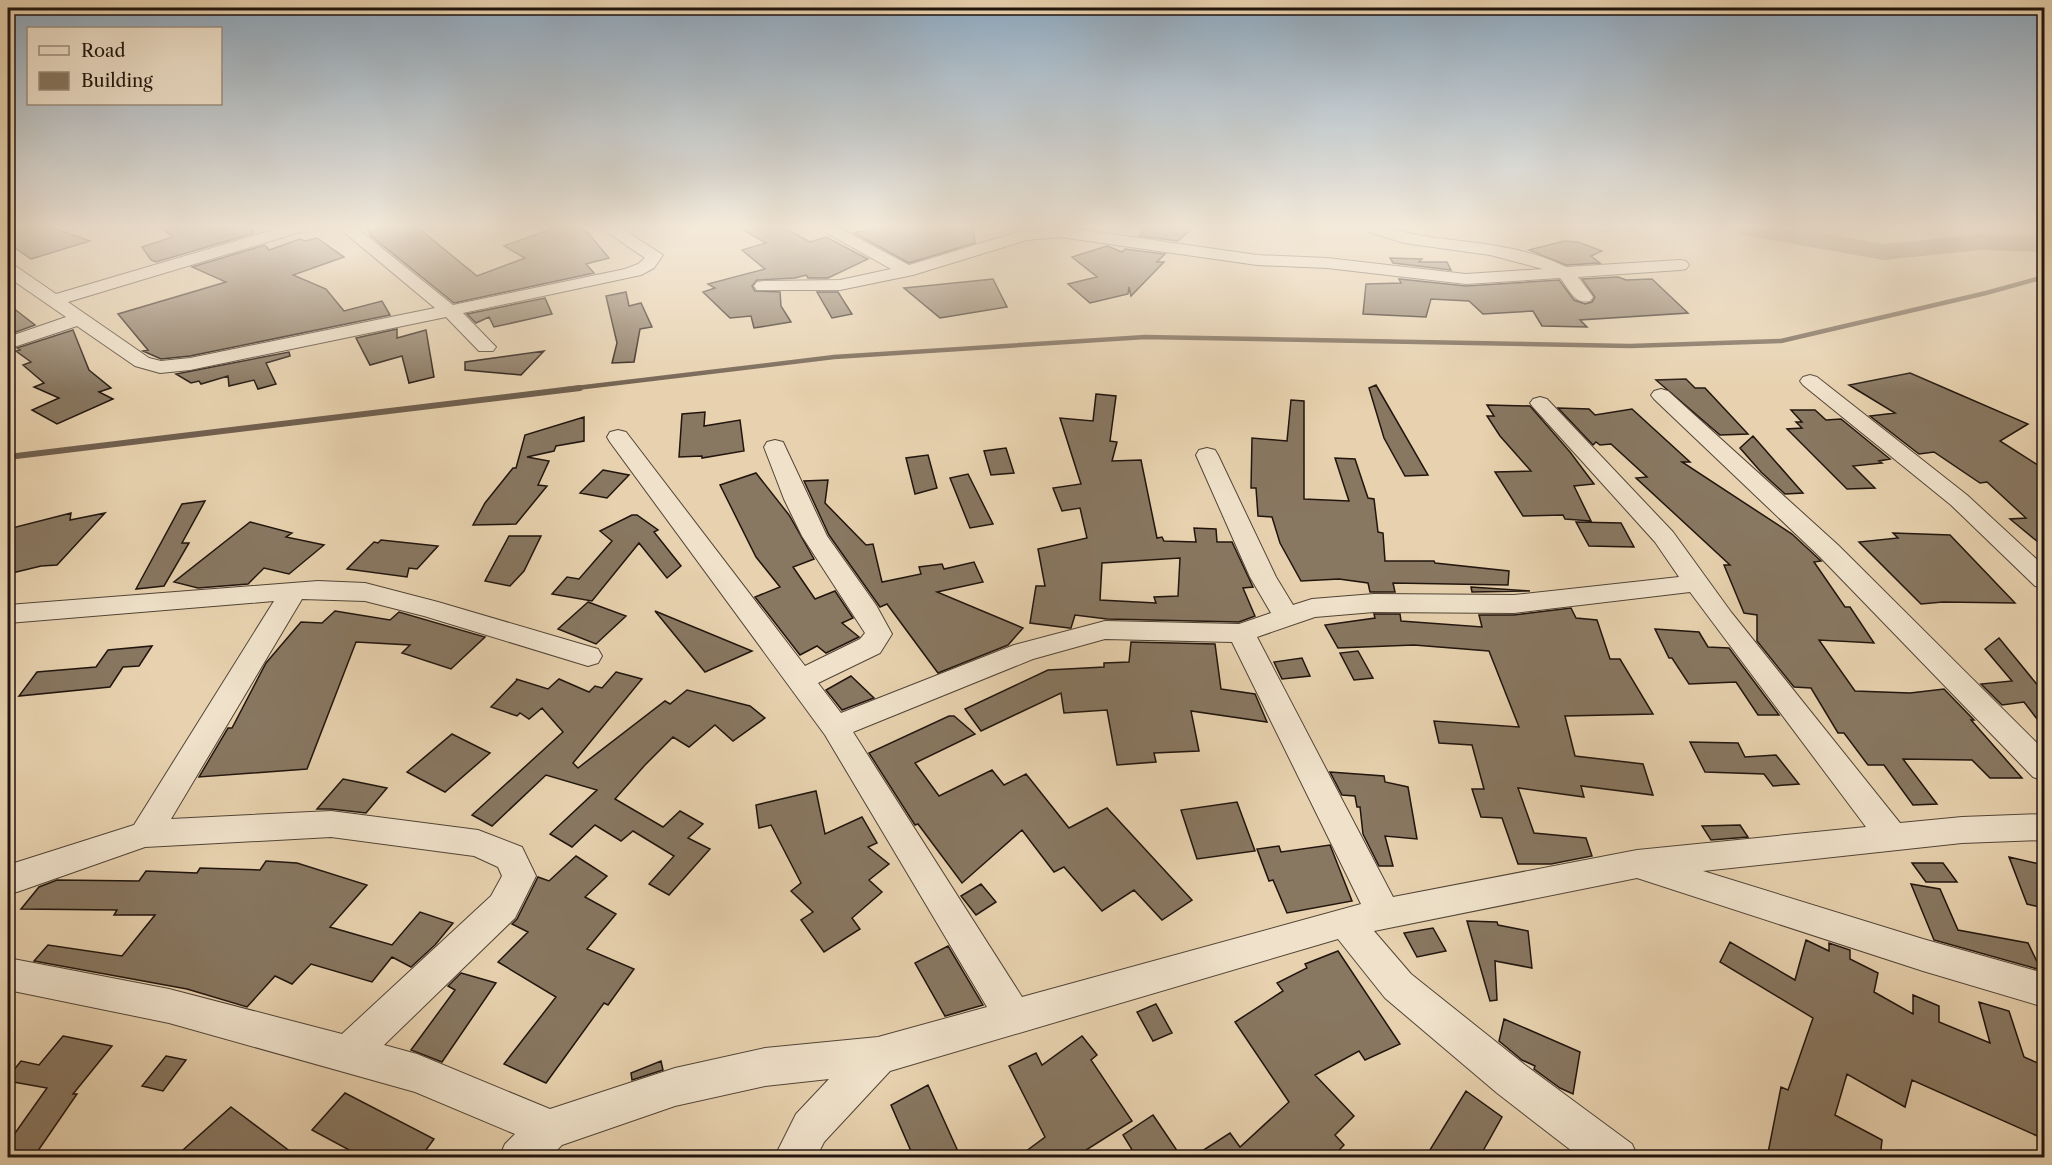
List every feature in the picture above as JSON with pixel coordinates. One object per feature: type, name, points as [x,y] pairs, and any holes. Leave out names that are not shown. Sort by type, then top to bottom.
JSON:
[{"type":"street","points":[[26,282],[142,362],[160,367],[190,364],[588,282]]},
{"type":"street","points":[[52,301],[115,282]]},
{"type":"street","points":[[414,282],[450,311],[486,347]]},
{"type":"street","points":[[763,286],[840,285],[853,282]]},
{"type":"street","points":[[1573,282],[1584,297]]},
{"type":"street","points":[[8,343],[79,319]]},
{"type":"street","points":[[1810,381],[1959,500],[2044,580]]},
{"type":"street","points":[[1661,394],[1829,551],[2044,769]]},
{"type":"street","points":[[1540,403],[1664,537],[1696,583],[1892,837]]},
{"type":"street","points":[[618,437],[835,727],[1013,1016]]},
{"type":"street","points":[[775,447],[794,500],[822,548],[871,617],[879,634],[870,646],[801,680]]},
{"type":"street","points":[[1207,454],[1263,577],[1287,617]]},
{"type":"street","points":[[835,727],[1024,652],[1105,630],[1241,633],[1312,608],[1374,603],[1514,604],[1696,583]]},
{"type":"street","points":[[8,614],[294,590],[365,592],[429,608],[588,656]]},
{"type":"street","points":[[144,834],[294,590]]},
{"type":"street","points":[[1241,633],[1384,914]]},
{"type":"street","points":[[10,885],[144,834],[331,824],[478,843],[510,857],[519,876],[503,907],[348,1054]]},
{"type":"street","points":[[519,1158],[550,1129],[686,1084],[765,1067],[878,1056],[1345,922],[1637,864],[1962,830],[2044,827]]},
{"type":"street","points":[[1637,864],[1923,956],[2044,990]]},
{"type":"street","points":[[1345,922],[1398,986],[1511,1079],[1602,1149],[1618,1158]]},
{"type":"street","points":[[8,974],[169,1006],[417,1073],[550,1129]]},
{"type":"street","points":[[794,1158],[810,1128],[878,1056]]},
{"type":"building","points":[[225,282],[310,282],[326,289],[344,311],[382,301],[390,315],[190,356],[161,359],[143,351],[148,350],[118,314]]},
{"type":"building","points":[[428,282],[550,282],[454,303]]},
{"type":"building","points":[[755,282],[752,286],[755,291],[780,292],[781,306],[791,322],[754,328],[751,316],[730,318],[703,292],[715,288],[708,284]]},
{"type":"building","points":[[960,282],[995,282],[1007,307],[940,318],[904,288]]},
{"type":"building","points":[[1144,282],[1131,296],[1129,287],[1128,294],[1090,303],[1068,284]]},
{"type":"building","points":[[1431,282],[1466,286],[1561,282],[1574,300],[1585,304],[1592,302],[1595,297],[1584,282],[1656,282],[1688,313],[1580,320],[1587,327],[1542,326],[1533,311],[1483,314],[1469,301],[1431,299],[1426,317],[1363,314],[1366,284]]},
{"type":"building","points":[[626,292],[629,306],[641,303],[652,327],[640,329],[634,362],[612,363],[617,343],[606,296]]},
{"type":"building","points":[[817,292],[838,292],[852,314],[832,318]]},
{"type":"building","points":[[545,298],[552,314],[494,327],[489,317],[476,323],[467,314]]},
{"type":"building","points":[[8,304],[35,325],[8,335]]},
{"type":"building","points":[[397,329],[397,338],[426,330],[434,377],[409,383],[402,356],[370,365],[356,338]]},
{"type":"building","points":[[73,330],[89,370],[111,388],[99,392],[113,399],[57,424],[32,410],[59,398],[34,387],[44,383],[23,365],[31,362],[16,351],[20,350],[17,348]]},
{"type":"building","points":[[544,351],[521,375],[465,370],[465,362]]},
{"type":"building","points":[[289,352],[290,356],[266,363],[276,384],[258,389],[254,380],[229,386],[228,376],[201,384],[199,381],[191,383],[176,374]]},
{"type":"building","points":[[1910,373],[2028,424],[2000,441],[2044,469],[2044,547],[2010,519],[2026,518],[1987,482],[1980,483],[1934,452],[1919,454],[1870,416],[1895,413],[1849,385]]},
{"type":"building","points":[[1686,379],[1695,388],[1705,388],[1748,434],[1720,435],[1656,380]]},
{"type":"building","points":[[1376,385],[1428,475],[1405,476],[1384,438],[1369,388]]},
{"type":"building","points":[[1096,394],[1116,396],[1110,441],[1117,442],[1112,461],[1141,460],[1157,538],[1162,537],[1164,541],[1196,542],[1194,528],[1216,529],[1217,542],[1232,542],[1253,587],[1243,588],[1255,616],[1239,622],[1107,619],[1075,615],[1071,628],[1030,623],[1036,586],[1045,586],[1038,549],[1087,538],[1080,508],[1062,511],[1053,488],[1081,484],[1060,418],[1093,421]],"holes":[[[1180,558],[1178,596],[1154,597],[1156,603],[1100,600],[1102,563]]]},
{"type":"building","points":[[1291,400],[1304,401],[1304,499],[1349,501],[1335,458],[1355,459],[1368,498],[1374,499],[1378,532],[1383,533],[1385,561],[1434,561],[1435,563],[1509,571],[1508,585],[1393,583],[1395,592],[1370,592],[1368,583],[1339,579],[1301,581],[1280,543],[1272,517],[1258,516],[1256,488],[1251,488],[1252,438],[1287,441]]},
{"type":"building","points":[[1487,405],[1530,406],[1594,484],[1574,486],[1591,521],[1565,519],[1563,515],[1523,516],[1495,472],[1531,471],[1500,436],[1487,416],[1494,416]]},
{"type":"building","points":[[1558,408],[1589,409],[1595,415],[1632,409],[1690,462],[1682,462],[1792,534],[1821,561],[1814,562],[1845,607],[1850,607],[1874,643],[1819,640],[1855,691],[1910,693],[1944,689],[1974,720],[1971,720],[2022,778],[1990,778],[1972,760],[1903,759],[1937,804],[1913,805],[1884,765],[1868,765],[1844,733],[1838,733],[1811,688],[1794,687],[1757,641],[1757,615],[1744,613],[1724,565],[1730,565],[1636,478],[1647,477],[1611,444],[1600,445],[1596,442],[1593,445]]},
{"type":"building","points":[[1791,410],[1815,410],[1826,420],[1841,419],[1890,459],[1879,461],[1882,463],[1853,466],[1875,488],[1847,489],[1787,429],[1802,428],[1796,422],[1802,422]]},
{"type":"building","points":[[705,412],[704,426],[740,420],[744,451],[702,458],[702,456],[679,457],[682,414]]},
{"type":"building","points":[[584,417],[584,441],[556,446],[554,451],[527,457],[549,461],[538,485],[547,486],[516,524],[473,525],[485,503],[513,468],[516,468],[525,435]]},
{"type":"building","points":[[1753,436],[1803,493],[1785,494],[1761,472],[1740,448]]},
{"type":"building","points":[[1006,448],[1014,473],[991,475],[984,451]]},
{"type":"building","points":[[928,455],[937,488],[915,494],[906,458]]},
{"type":"building","points":[[603,470],[629,475],[607,498],[580,493]]},
{"type":"building","points":[[756,473],[789,515],[814,559],[793,567],[815,599],[835,591],[853,618],[842,623],[859,637],[826,653],[817,646],[800,655],[755,597],[780,587],[756,557],[720,485]]},
{"type":"building","points":[[968,474],[993,524],[970,528],[950,478]]},
{"type":"building","points":[[828,480],[825,503],[866,545],[873,544],[882,582],[921,574],[919,567],[942,564],[944,569],[974,562],[983,582],[937,592],[1023,628],[1008,645],[938,673],[887,604],[880,607],[829,535],[804,481]]},
{"type":"building","points":[[205,501],[182,543],[189,543],[164,586],[136,589],[182,504]]},
{"type":"building","points":[[71,513],[70,520],[105,513],[57,565],[41,566],[8,574],[8,529]]},
{"type":"building","points":[[632,515],[637,515],[658,530],[654,532],[681,566],[667,578],[639,543],[592,601],[552,594],[567,577],[579,579],[612,541],[600,531]]},
{"type":"building","points":[[250,522],[292,533],[286,537],[324,545],[289,574],[264,568],[248,584],[198,588],[174,582]]},
{"type":"building","points":[[1576,522],[1621,523],[1634,547],[1589,546]]},
{"type":"building","points":[[1893,533],[1950,535],[2015,603],[1921,604],[1859,542],[1898,538]]},
{"type":"building","points":[[509,536],[541,536],[524,571],[510,586],[485,581]]},
{"type":"building","points":[[381,540],[438,546],[417,569],[409,568],[407,577],[347,569],[374,542],[378,543]]},
{"type":"building","points":[[1471,587],[1530,591],[1472,592]]},
{"type":"building","points":[[588,602],[626,616],[596,644],[558,629]]},
{"type":"building","points":[[1571,608],[1576,618],[1597,620],[1610,659],[1620,659],[1653,714],[1565,716],[1575,756],[1643,764],[1653,795],[1581,786],[1584,797],[1518,788],[1534,833],[1586,838],[1592,856],[1551,864],[1518,864],[1502,818],[1481,817],[1472,789],[1484,789],[1472,745],[1439,743],[1434,721],[1519,727],[1489,651],[1414,645],[1338,648],[1325,625],[1375,618],[1374,614],[1400,614],[1401,621],[1482,627],[1479,615],[1514,615]]},
{"type":"building","points":[[335,611],[390,620],[399,612],[485,637],[451,669],[402,653],[410,645],[356,642],[307,769],[199,777],[228,728],[232,728],[266,663],[301,622],[322,623]]},
{"type":"building","points":[[655,611],[752,651],[705,672]]},
{"type":"building","points":[[1655,629],[1699,632],[1708,647],[1729,648],[1779,715],[1758,715],[1736,682],[1689,684],[1672,658],[1669,658]]},
{"type":"building","points":[[1999,638],[2044,693],[2044,728],[2024,702],[2002,705],[1981,684],[2012,681],[1985,649]]},
{"type":"building","points":[[1131,642],[1215,644],[1221,689],[1255,694],[1267,722],[1191,711],[1199,751],[1154,753],[1156,762],[1117,765],[1107,710],[1064,713],[1061,693],[981,731],[965,709],[1048,670],[1104,667],[1104,663],[1129,662]]},
{"type":"building","points":[[152,646],[139,666],[123,667],[110,687],[19,696],[37,672],[96,667],[108,650]]},
{"type":"building","points":[[1358,651],[1373,678],[1354,680],[1340,653]]},
{"type":"building","points":[[1302,658],[1310,676],[1282,679],[1274,662]]},
{"type":"building","points":[[616,672],[642,679],[573,763],[578,768],[665,701],[670,704],[687,690],[750,706],[765,718],[733,741],[715,725],[689,747],[673,737],[615,799],[663,827],[680,811],[703,824],[688,838],[710,849],[669,895],[649,884],[674,856],[633,831],[621,841],[595,825],[572,847],[550,834],[597,790],[546,775],[492,826],[472,815],[563,732],[542,708],[529,719],[520,713],[517,716],[491,707],[516,679],[548,689],[559,679],[589,692],[595,686],[602,688]]},
{"type":"building","points":[[851,676],[874,698],[842,710],[826,690]]},
{"type":"building","points":[[949,716],[954,716],[975,734],[915,763],[939,796],[992,770],[1004,785],[1026,774],[1069,828],[1107,808],[1192,900],[1162,920],[1134,890],[1102,911],[1064,867],[1054,872],[1022,830],[962,883],[918,824],[915,825],[869,753]]},
{"type":"building","points":[[452,734],[490,753],[445,792],[407,772]]},
{"type":"building","points":[[1690,742],[1738,743],[1745,757],[1776,755],[1799,784],[1773,786],[1764,774],[1705,772]]},
{"type":"building","points":[[1330,772],[1384,776],[1385,782],[1408,787],[1417,839],[1385,836],[1393,866],[1379,866],[1363,834],[1360,807],[1357,807],[1355,796],[1342,795]]},
{"type":"building","points":[[343,779],[387,788],[366,813],[317,809]]},
{"type":"building","points":[[816,791],[825,834],[862,817],[877,843],[868,847],[889,864],[869,880],[882,892],[852,918],[860,929],[824,952],[801,920],[813,912],[791,891],[801,883],[771,825],[759,828],[756,805]]},
{"type":"building","points":[[1237,802],[1255,851],[1197,859],[1181,810]]},
{"type":"building","points":[[1740,825],[1748,837],[1711,840],[1702,826]]},
{"type":"building","points":[[1330,845],[1352,901],[1287,913],[1273,880],[1269,881],[1257,849],[1279,846],[1281,852]]},
{"type":"building","points":[[576,856],[607,876],[585,897],[616,914],[587,949],[634,969],[608,1005],[604,1003],[546,1083],[504,1064],[556,997],[498,962],[528,932],[512,924],[517,919],[538,877],[549,881]]},
{"type":"building","points":[[2009,857],[2044,865],[2044,908],[2027,904]]},
{"type":"building","points":[[266,861],[297,863],[367,885],[330,927],[392,945],[420,912],[453,923],[435,945],[411,967],[392,957],[372,982],[311,964],[292,984],[275,976],[247,1007],[187,989],[34,961],[48,945],[122,956],[155,915],[114,915],[117,910],[21,909],[39,887],[57,880],[139,881],[146,871],[197,873],[200,868],[260,870]]},
{"type":"building","points":[[1912,863],[1943,863],[1957,882],[1926,882]]},
{"type":"building","points":[[981,884],[996,902],[976,915],[961,896]]},
{"type":"building","points":[[1911,884],[1940,889],[1958,930],[2028,943],[2041,970],[1934,940]]},
{"type":"building","points":[[1467,921],[1497,922],[1498,925],[1528,931],[1532,968],[1495,961],[1497,1000],[1490,1001]]},
{"type":"building","points":[[1433,928],[1446,951],[1417,957],[1404,933]]},
{"type":"building","points":[[1806,940],[1829,951],[1829,943],[1850,950],[1850,959],[1878,973],[1874,992],[1913,1014],[1913,995],[1939,1006],[1939,1022],[1990,1043],[1979,1002],[2009,1011],[2024,1057],[2040,1064],[2044,1139],[1912,1080],[1905,1107],[1847,1074],[1835,1115],[1882,1140],[1880,1158],[1767,1158],[1781,1087],[1788,1090],[1813,1018],[1720,962],[1730,942],[1795,980]]},
{"type":"building","points":[[948,946],[983,1005],[945,1016],[915,963]]},
{"type":"building","points":[[1338,951],[1400,1044],[1365,1060],[1359,1051],[1315,1075],[1354,1116],[1335,1135],[1344,1145],[1331,1158],[1191,1158],[1230,1133],[1240,1147],[1289,1102],[1235,1022],[1283,991],[1277,983],[1307,968],[1305,964]]},
{"type":"building","points":[[461,973],[496,983],[442,1062],[411,1050],[455,990],[448,986]]},
{"type":"building","points":[[1156,1004],[1172,1033],[1153,1041],[1137,1012]]},
{"type":"building","points":[[1504,1019],[1580,1052],[1573,1094],[1560,1088],[1534,1069],[1535,1066],[1522,1060],[1499,1041]]},
{"type":"building","points":[[63,1036],[112,1046],[73,1094],[77,1094],[33,1158],[8,1158],[8,1143],[47,1088],[8,1081],[8,1077],[21,1061],[39,1065]]},
{"type":"building","points":[[1082,1036],[1097,1055],[1091,1060],[1132,1121],[1086,1150],[1091,1158],[1017,1158],[1045,1137],[1009,1066],[1036,1053],[1042,1065]]},
{"type":"building","points":[[166,1056],[186,1060],[163,1091],[142,1086]]},
{"type":"building","points":[[661,1061],[663,1070],[632,1080],[631,1073]]},
{"type":"building","points":[[928,1085],[961,1158],[914,1158],[891,1105]]},
{"type":"building","points":[[1466,1091],[1502,1117],[1479,1158],[1425,1158]]},
{"type":"building","points":[[345,1093],[434,1139],[420,1158],[364,1158],[312,1130]]},
{"type":"building","points":[[231,1107],[299,1158],[174,1158]]},
{"type":"building","points":[[1153,1115],[1182,1158],[1137,1158],[1123,1135]]},
{"type":"waterway","points":[[568,389],[834,357],[1145,337],[1630,346],[1781,341],[2025,282]]},
{"type":"waterway","points":[[8,457],[580,388]]}]
